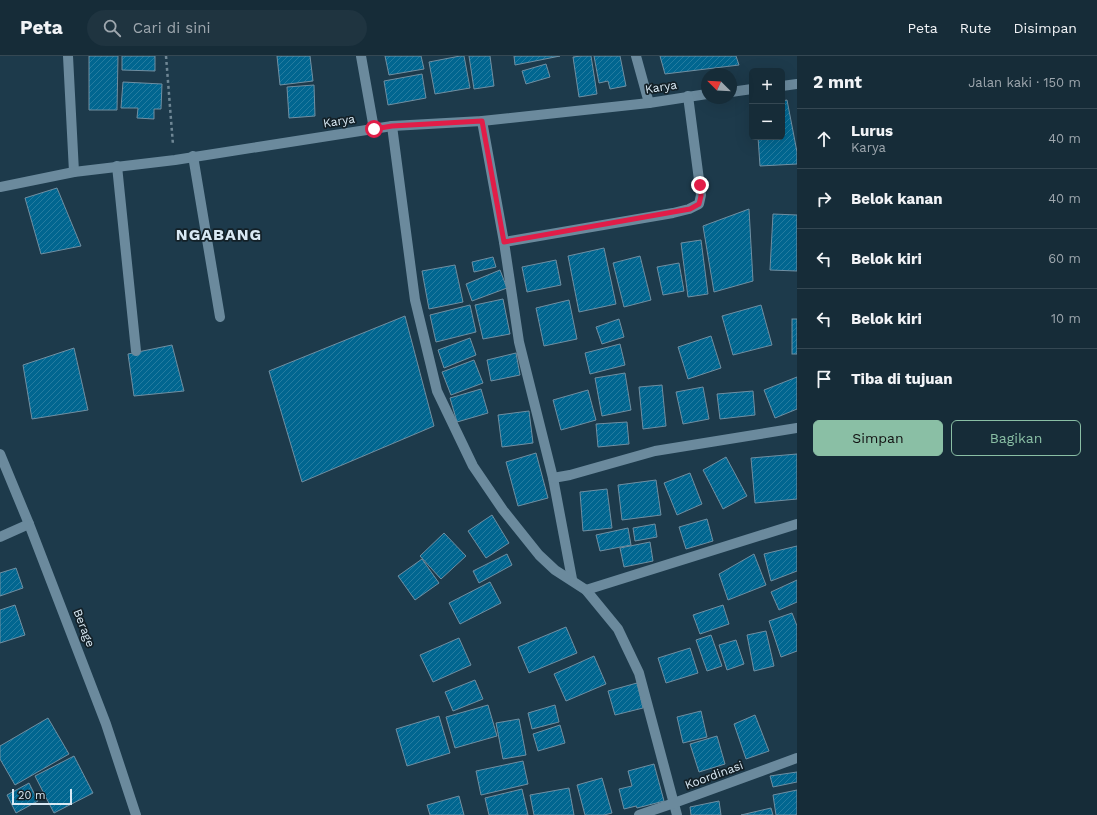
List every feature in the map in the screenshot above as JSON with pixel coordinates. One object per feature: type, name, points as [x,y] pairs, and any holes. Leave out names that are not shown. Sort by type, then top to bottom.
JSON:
[{"type":"street","points":[[68,56],[74,172]]},
{"type":"street","points":[[361,56],[374,129]]},
{"type":"street","points":[[636,56],[649,103]]},
{"type":"street","points":[[785,86],[797,84]]},
{"type":"street","points":[[737,91],[749,89]]},
{"type":"street","name":"Karya","points":[[0,187],[74,172],[175,160],[392,126],[482,121],[649,103],[701,95]]},
{"type":"street","points":[[504,242],[673,213],[690,209],[699,204],[701,196],[688,96]]},
{"type":"street","points":[[482,121],[504,242],[519,342],[553,478],[572,579]]},
{"type":"street","points":[[392,126],[415,300],[437,391],[473,466],[503,510],[539,555],[556,570],[572,579],[586,590],[618,629],[639,673],[677,815]]},
{"type":"street","points":[[193,156],[220,317]]},
{"type":"street","points":[[117,166],[136,351]]},
{"type":"street","points":[[553,478],[570,475],[655,451],[797,428]]},
{"type":"street","name":"Berage","points":[[0,454],[29,524],[106,724],[136,815]]},
{"type":"street","points":[[0,537],[29,524]]},
{"type":"street","points":[[586,590],[797,524]]},
{"type":"street","name":"Koordinasi","points":[[639,815],[674,804],[797,758]]},
{"type":"path","points":[[166,56],[175,160]]},
{"type":"building","points":[[89,56],[118,56],[117,110],[89,110]]},
{"type":"building","points":[[122,56],[155,56],[155,71],[122,70]]},
{"type":"building","points":[[277,56],[310,56],[313,81],[280,85]]},
{"type":"building","points":[[385,56],[421,56],[424,69],[389,75]]},
{"type":"building","points":[[464,56],[470,88],[435,94],[429,62]]},
{"type":"building","points":[[469,56],[490,56],[494,86],[474,89]]},
{"type":"building","points":[[514,56],[560,56],[515,65]]},
{"type":"building","points":[[591,56],[597,94],[579,97],[573,57]]},
{"type":"building","points":[[594,56],[620,56],[626,86],[610,89],[608,81],[599,83]]},
{"type":"building","points":[[660,56],[736,56],[739,65],[701,68],[701,70],[665,74]]},
{"type":"building","points":[[546,64],[550,77],[526,84],[522,71]]},
{"type":"building","points":[[422,74],[426,98],[388,105],[384,81]]},
{"type":"building","points":[[123,82],[162,84],[161,109],[154,109],[154,119],[137,118],[138,108],[121,108]]},
{"type":"building","points":[[314,85],[315,116],[289,118],[287,87]]},
{"type":"building","points":[[785,100],[787,100],[797,152],[797,164],[760,166],[758,140],[785,140]]},
{"type":"building","points":[[57,188],[81,246],[41,254],[25,198]]},
{"type":"building","points":[[749,209],[753,281],[714,292],[703,226]]},
{"type":"building","points":[[773,214],[797,215],[797,271],[770,270]]},
{"type":"building","points":[[701,240],[708,294],[688,297],[681,243]]},
{"type":"building","points":[[604,248],[616,304],[579,312],[568,256]]},
{"type":"building","points":[[640,256],[651,300],[624,307],[613,263]]},
{"type":"building","points":[[493,257],[496,267],[474,272],[472,262]]},
{"type":"building","points":[[556,260],[561,285],[527,292],[522,267]]},
{"type":"building","points":[[679,263],[684,291],[663,295],[657,267]]},
{"type":"building","points":[[455,265],[463,302],[429,309],[422,271]]},
{"type":"building","points":[[500,270],[507,288],[472,301],[466,284]]},
{"type":"building","points":[[503,299],[510,334],[483,339],[475,305]]},
{"type":"building","points":[[569,300],[577,339],[544,346],[536,308]]},
{"type":"building","points":[[470,305],[476,332],[436,342],[430,315]]},
{"type":"building","points":[[761,305],[772,345],[733,355],[722,316]]},
{"type":"building","points":[[405,316],[434,426],[302,482],[269,371]]},
{"type":"building","points":[[619,319],[624,337],[602,344],[596,327]]},
{"type":"building","points":[[792,319],[797,319],[797,354],[792,354]]},
{"type":"building","points":[[711,336],[721,368],[688,379],[678,347]]},
{"type":"building","points":[[470,338],[476,355],[444,368],[438,350]]},
{"type":"building","points":[[620,344],[625,365],[590,374],[585,353]]},
{"type":"building","points":[[172,345],[184,391],[134,396],[128,354]]},
{"type":"building","points":[[74,348],[88,410],[32,419],[23,365]]},
{"type":"building","points":[[516,353],[520,375],[491,381],[487,360]]},
{"type":"building","points":[[474,360],[483,383],[451,395],[442,372]]},
{"type":"building","points":[[625,373],[631,410],[602,416],[595,378]]},
{"type":"building","points":[[797,377],[797,409],[775,418],[764,390]]},
{"type":"building","points":[[662,385],[666,426],[643,429],[639,387]]},
{"type":"building","points":[[703,387],[709,419],[683,424],[676,392]]},
{"type":"building","points":[[481,389],[488,413],[457,422],[450,398]]},
{"type":"building","points":[[588,390],[596,420],[561,430],[553,400]]},
{"type":"building","points":[[753,391],[755,415],[720,419],[717,394]]},
{"type":"building","points":[[529,411],[533,443],[502,447],[498,415]]},
{"type":"building","points":[[627,422],[629,444],[598,447],[596,424]]},
{"type":"building","points":[[536,453],[548,498],[518,506],[506,462]]},
{"type":"building","points":[[797,454],[797,499],[755,503],[751,458]]},
{"type":"building","points":[[726,457],[747,496],[723,509],[703,470]]},
{"type":"building","points":[[690,473],[702,504],[677,515],[664,483]]},
{"type":"building","points":[[656,480],[661,515],[622,520],[618,485]]},
{"type":"building","points":[[607,489],[612,528],[583,531],[580,492]]},
{"type":"building","points":[[492,515],[509,543],[486,558],[468,531]]},
{"type":"building","points":[[707,519],[713,541],[686,549],[679,527]]},
{"type":"building","points":[[655,524],[657,537],[635,541],[633,528]]},
{"type":"building","points":[[628,528],[631,545],[600,551],[596,535]]},
{"type":"building","points":[[444,533],[466,556],[441,579],[420,556]]},
{"type":"building","points":[[650,542],[653,561],[624,567],[620,548]]},
{"type":"building","points":[[797,546],[797,571],[771,581],[764,554]]},
{"type":"building","points":[[507,554],[512,565],[479,583],[473,571]]},
{"type":"building","points":[[754,554],[766,585],[728,600],[719,574]]},
{"type":"building","points":[[422,559],[439,583],[415,600],[398,576]]},
{"type":"building","points":[[16,568],[23,588],[0,596],[0,573]]},
{"type":"building","points":[[797,580],[797,602],[779,610],[771,592]]},
{"type":"building","points":[[490,582],[501,603],[460,624],[449,603]]},
{"type":"building","points":[[15,605],[25,635],[0,643],[0,610]]},
{"type":"building","points":[[723,605],[729,624],[700,634],[693,615]]},
{"type":"building","points":[[792,613],[797,626],[797,651],[781,657],[769,621]]},
{"type":"building","points":[[566,627],[577,653],[529,673],[518,647]]},
{"type":"building","points":[[766,631],[774,666],[754,671],[747,635]]},
{"type":"building","points":[[711,635],[722,666],[707,671],[696,640]]},
{"type":"building","points":[[459,638],[471,665],[433,682],[420,655]]},
{"type":"building","points":[[736,640],[744,664],[727,670],[719,645]]},
{"type":"building","points":[[690,648],[698,673],[666,683],[658,658]]},
{"type":"building","points":[[594,656],[606,684],[566,701],[554,674]]},
{"type":"building","points":[[475,680],[483,699],[453,711],[445,692]]},
{"type":"building","points":[[637,683],[643,708],[615,715],[608,691]]},
{"type":"building","points":[[488,705],[497,736],[455,748],[446,717]]},
{"type":"building","points":[[555,705],[559,722],[532,729],[528,713]]},
{"type":"building","points":[[701,711],[707,737],[683,743],[677,717]]},
{"type":"building","points":[[755,715],[769,751],[746,759],[734,724]]},
{"type":"building","points":[[439,716],[450,753],[407,766],[396,729]]},
{"type":"building","points":[[48,718],[69,754],[15,785],[0,759],[0,746]]},
{"type":"building","points":[[519,719],[526,755],[503,759],[496,723]]},
{"type":"building","points":[[560,725],[565,743],[538,751],[533,734]]},
{"type":"building","points":[[717,736],[725,764],[699,772],[690,744]]},
{"type":"building","points":[[74,756],[93,793],[54,813],[35,776]]},
{"type":"building","points":[[523,761],[528,784],[481,795],[476,771]]},
{"type":"building","points":[[654,764],[664,801],[637,808],[636,806],[624,809],[619,789],[632,786],[628,771]]},
{"type":"building","points":[[797,772],[797,782],[773,787],[770,776]]},
{"type":"building","points":[[602,778],[612,813],[604,815],[585,815],[577,785]]},
{"type":"building","points":[[29,783],[38,801],[16,813],[7,795]]},
{"type":"building","points":[[569,788],[574,815],[534,815],[530,795]]},
{"type":"building","points":[[522,789],[528,815],[489,815],[485,798]]},
{"type":"building","points":[[797,790],[797,815],[776,815],[773,795]]},
{"type":"building","points":[[459,796],[464,815],[430,815],[427,805]]},
{"type":"building","points":[[719,801],[721,815],[691,815],[690,807]]},
{"type":"building","points":[[771,808],[773,815],[741,815]]},
{"type":"district","name":"NGABANG","points":[[219,234]]},
{"type":"route","points":[[374,129],[392,126],[482,121],[504,242],[690,209],[699,204],[701,196],[700,185]]}]
